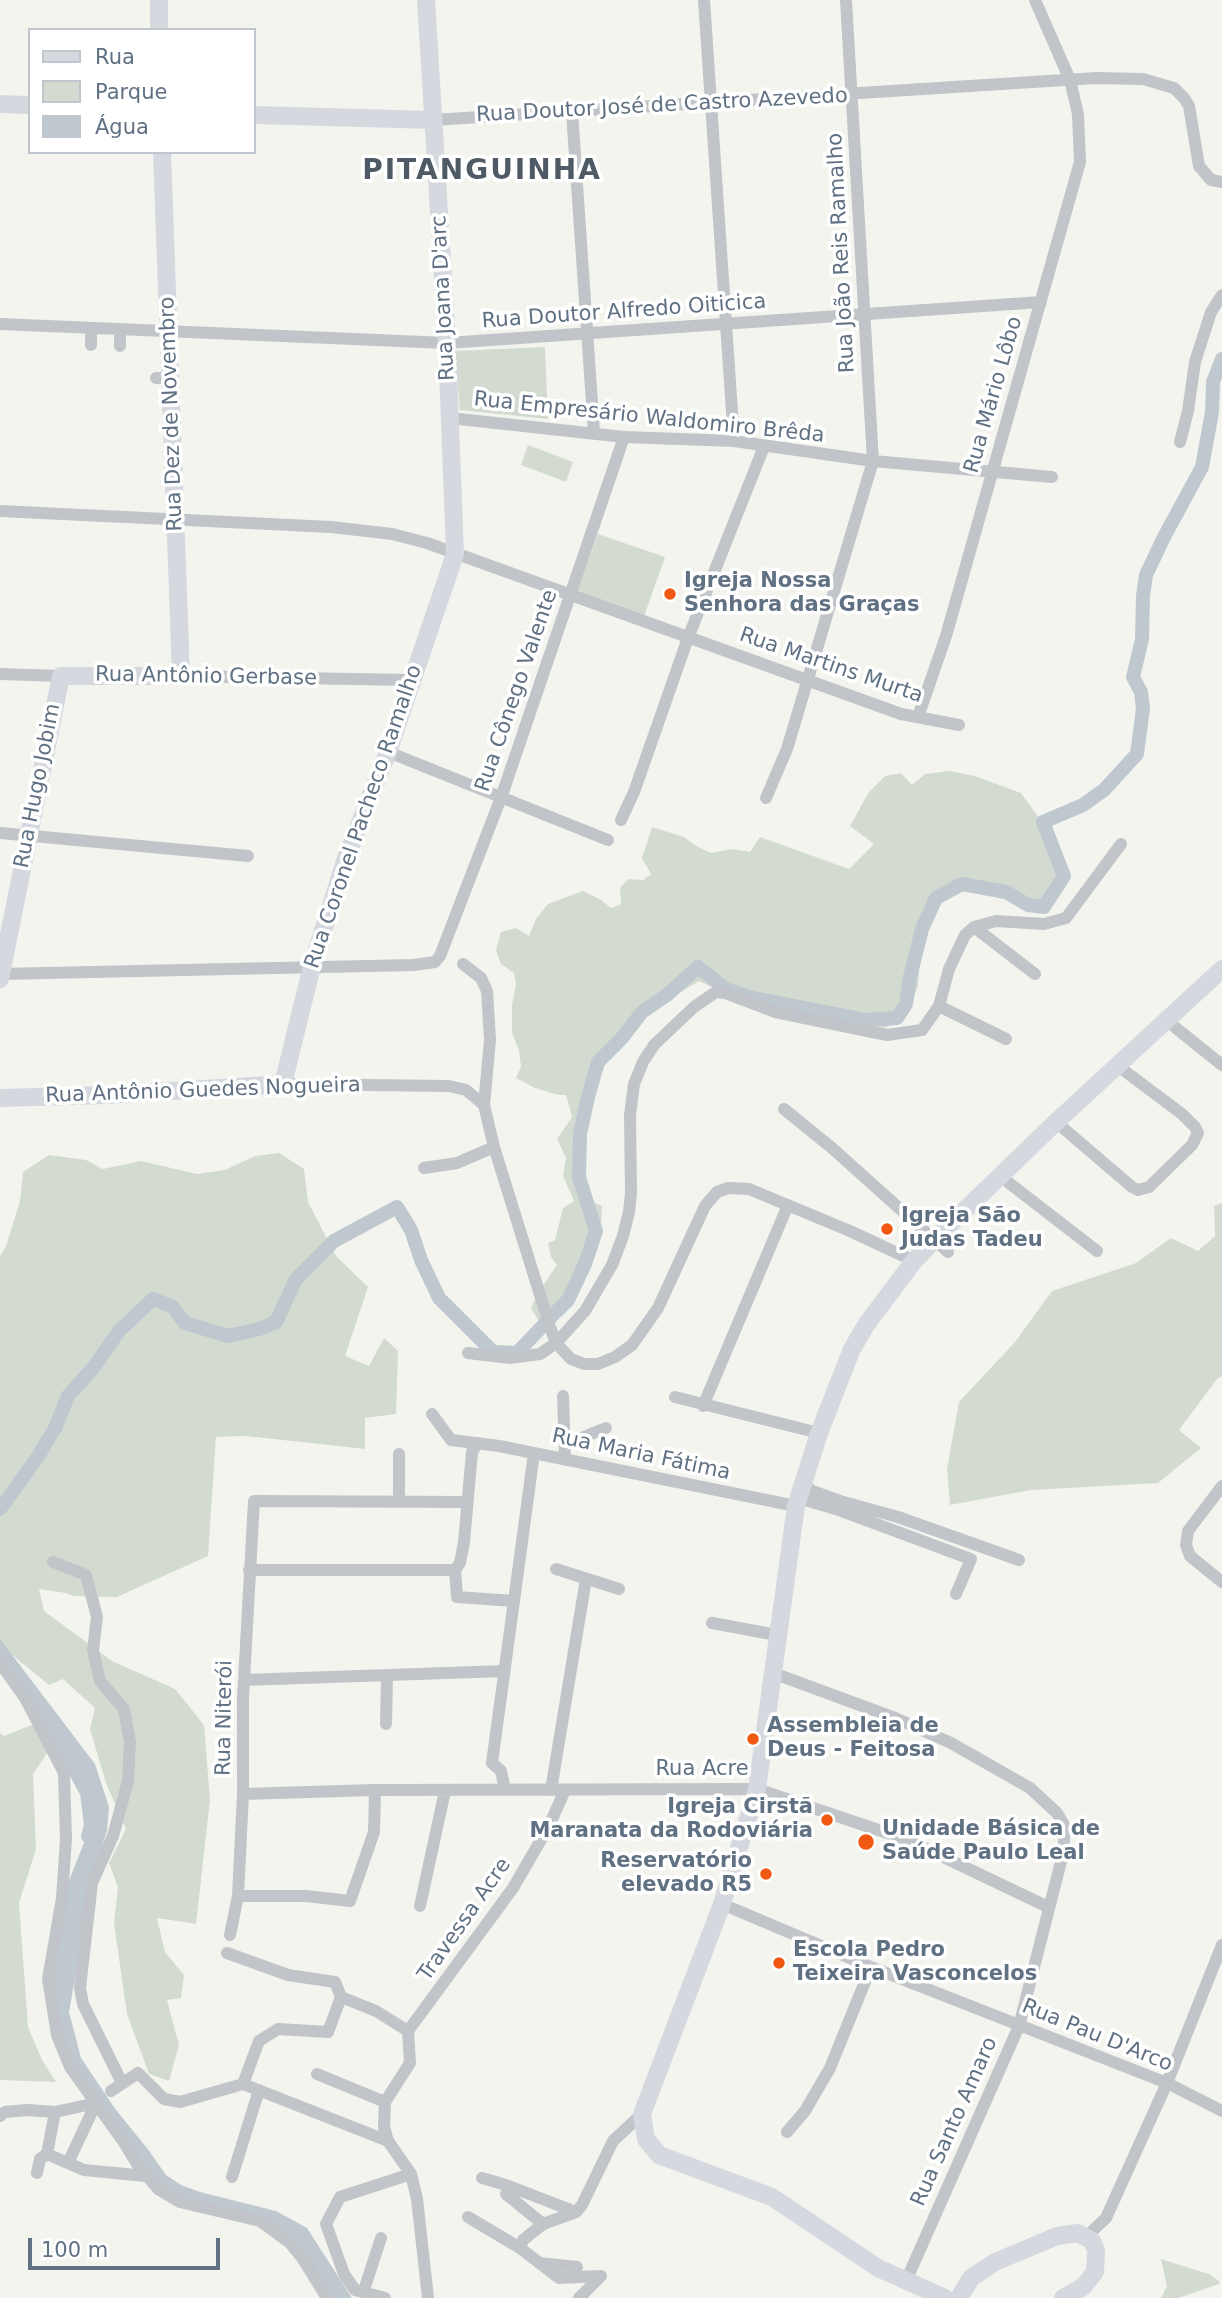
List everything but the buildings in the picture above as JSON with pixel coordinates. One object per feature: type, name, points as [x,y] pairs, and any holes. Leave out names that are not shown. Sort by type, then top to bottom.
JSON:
[{"type":"street","points":[[159,0],[159,28]]},
{"type":"street","name":"Rua Joana D'arc","points":[[426,0],[447,343],[455,554]]},
{"type":"street","points":[[704,0],[734,441]]},
{"type":"street","name":"Rua João Reis Ramalho","points":[[845,0],[873,461]]},
{"type":"street","name":"Rua Mário Lôbo","points":[[918,717],[946,636],[1080,162],[1078,114],[1070,80],[1035,0]]},
{"type":"street","name":"Rua Doutor José de Castro Azevedo","points":[[256,115],[433,120],[1096,78],[1143,79],[1174,88],[1189,106],[1199,166],[1210,180],[1222,182]]},
{"type":"street","points":[[0,104],[28,105]]},
{"type":"street","points":[[572,112],[594,432]]},
{"type":"street","name":"Rua Dez de Novembro","points":[[162,154],[169,332],[163,378],[176,519],[181,676]]},
{"type":"street","points":[[1180,442],[1188,411],[1195,362],[1211,312],[1222,295]]},
{"type":"street","name":"Rua Doutor Alfredo Oiticica","points":[[0,324],[447,343],[1041,302]]},
{"type":"street","points":[[91,328],[91,345]]},
{"type":"street","points":[[120,330],[120,346]]},
{"type":"street","name":"Rua Empresário Waldomiro Brêda","points":[[450,418],[624,437],[765,444],[873,461],[1052,477]]},
{"type":"street","name":"Rua Cônego Valente","points":[[312,966],[425,964],[435,962],[440,956],[502,795],[624,437]]},
{"type":"street","points":[[621,820],[634,792],[688,638],[765,444]]},
{"type":"street","points":[[766,798],[786,749],[873,461]]},
{"type":"street","name":"Rua Martins Murta","points":[[0,511],[331,527],[391,534],[455,554],[901,714],[959,725]]},
{"type":"street","name":"Rua Coronel Pacheco Ramalho","points":[[283,1084],[312,966],[346,859],[388,752],[455,554]]},
{"type":"street","name":"Rua Antônio Gerbase","points":[[0,674],[411,680]]},
{"type":"street","name":"Rua Hugo Jobim","points":[[0,976],[61,676]]},
{"type":"street","points":[[388,752],[502,795],[608,840]]},
{"type":"street","points":[[0,834],[248,856]]},
{"type":"street","points":[[468,1353],[528,1357],[540,1354],[556,1343],[586,1311],[612,1265],[623,1236],[631,1193],[630,1115],[634,1084],[654,1045],[694,1007],[716,992],[726,993],[775,1012],[887,1035],[922,1030],[939,1006],[949,969],[965,935],[974,927],[996,921],[1044,924],[1066,918],[1121,844]]},
{"type":"street","points":[[974,927],[1035,974]]},
{"type":"street","points":[[463,964],[481,978],[486,991],[490,1040],[484,1105],[494,1147],[539,1298],[556,1343],[571,1359],[584,1364],[598,1364],[615,1357],[632,1345],[658,1308],[705,1206],[717,1192],[728,1188],[749,1189],[914,1261]]},
{"type":"street","points":[[0,976],[312,966]]},
{"type":"street","points":[[945,2298],[864,2259],[772,2197],[659,2155],[646,2139],[642,2122],[722,1904],[757,1789],[799,1496],[819,1433],[852,1349],[866,1325],[914,1261],[941,1246],[1000,1176],[1222,969]]},
{"type":"street","points":[[939,1006],[1006,1038]]},
{"type":"street","points":[[1166,1020],[1222,1065]]},
{"type":"street","points":[[1056,1122],[1132,1187],[1138,1190],[1149,1186],[1192,1145],[1198,1133],[1195,1126],[1182,1114],[1118,1066]]},
{"type":"street","name":"Rua Antônio Guedes Nogueira","points":[[0,1098],[107,1095],[283,1084],[449,1086],[466,1090],[484,1105]]},
{"type":"street","points":[[784,1109],[941,1246]]},
{"type":"street","points":[[424,1168],[457,1163],[494,1147]]},
{"type":"street","points":[[1000,1176],[1097,1251]]},
{"type":"street","points":[[703,1406],[788,1205]]},
{"type":"street","points":[[563,1396],[565,1459]]},
{"type":"street","points":[[675,1397],[819,1433]]},
{"type":"street","name":"Rua Maria Fátima","points":[[432,1414],[451,1440],[799,1496]]},
{"type":"street","points":[[566,1444],[606,1428]]},
{"type":"street","points":[[478,1443],[472,1452],[464,1542],[460,1563],[455,1570],[457,1597],[514,1601]]},
{"type":"street","points":[[505,1790],[501,1771],[492,1763],[534,1453]]},
{"type":"street","points":[[399,1454],[399,1501],[467,1502]]},
{"type":"street","points":[[799,1496],[811,1491],[898,1517],[1019,1560]]},
{"type":"street","points":[[1221,1491],[1188,1531],[1186,1538],[1190,1556],[1222,1581]]},
{"type":"street","points":[[799,1496],[971,1559],[956,1594]]},
{"type":"street","name":"Rua Niterói","points":[[230,1935],[238,1896],[243,1794],[244,1679],[254,1501],[399,1501]]},
{"type":"street","points":[[53,1562],[86,1575],[97,1617],[93,1650],[100,1681],[124,1709],[131,1742],[128,1781],[113,1836],[92,1883],[80,1989],[83,2004],[122,2083]]},
{"type":"street","points":[[556,1569],[619,1589]]},
{"type":"street","points":[[249,1570],[455,1570]]},
{"type":"street","points":[[551,1790],[586,1579]]},
{"type":"street","points":[[712,1623],[777,1635]]},
{"type":"street","points":[[0,1663],[25,1698],[64,1773],[66,1839],[62,1898],[48,1979],[50,2006],[57,2035],[70,2067],[146,2176],[158,2189],[180,2202],[260,2221],[290,2243],[327,2298]]},
{"type":"street","points":[[244,1679],[504,1671]]},
{"type":"street","name":"Rua Santo Amaro","points":[[773,1673],[895,1718],[951,1743],[1030,1788],[1057,1813],[1064,1825],[1065,1841],[1018,2026],[906,2281]]},
{"type":"street","points":[[386,1724],[387,1675]]},
{"type":"street","name":"Rua Acre","points":[[243,1794],[375,1790],[757,1789],[908,1840],[1048,1907]]},
{"type":"street","points":[[238,1896],[306,1896],[348,1902],[374,1832],[375,1790]]},
{"type":"street","name":"Travessa Acre","points":[[408,2031],[513,1888],[549,1826],[565,1790]]},
{"type":"street","points":[[420,1906],[445,1791]]},
{"type":"street","name":"Rua Pau D'Arco","points":[[722,1904],[1018,2026],[1167,2084],[1222,2111]]},
{"type":"street","points":[[1087,2236],[1106,2218],[1167,2084],[1222,1945]]},
{"type":"street","points":[[227,1953],[288,1975],[335,1982],[341,1997],[328,2032],[278,2029],[259,2041],[243,2084]]},
{"type":"street","points":[[787,2132],[806,2111],[830,2068],[871,1966]]},
{"type":"street","points":[[341,1997],[376,2011],[408,2031],[410,2063],[385,2102],[384,2126],[388,2141],[411,2174],[417,2199],[428,2298]]},
{"type":"street","points":[[111,2091],[138,2073],[164,2099],[180,2102],[243,2084],[388,2141]]},
{"type":"street","points":[[317,2074],[385,2102]]},
{"type":"street","points":[[232,2177],[259,2090]]},
{"type":"street","points":[[0,2116],[5,2112],[27,2110],[55,2112],[96,2103]]},
{"type":"street","points":[[68,2163],[96,2103]]},
{"type":"street","points":[[37,2173],[40,2159],[47,2154],[55,2112]]},
{"type":"street","points":[[520,2248],[523,2240],[543,2224],[576,2212],[613,2141],[642,2122]]},
{"type":"street","points":[[47,2154],[84,2170],[146,2176]]},
{"type":"street","points":[[385,2298],[360,2290],[344,2274],[326,2224],[340,2197],[411,2174]]},
{"type":"street","points":[[482,2178],[576,2212]]},
{"type":"street","points":[[506,2194],[543,2224]]},
{"type":"street","points":[[468,2217],[520,2248],[559,2278],[601,2276],[579,2298]]},
{"type":"street","points":[[962,2295],[971,2278],[995,2262],[1067,2234],[1078,2233],[1087,2236],[1096,2250],[1095,2272],[1083,2287],[1063,2298]]},
{"type":"street","points":[[360,2290],[381,2238]]},
{"type":"street","points":[[539,2263],[577,2266]]},
{"type":"street","points":[[906,2281],[921,2298]]},
{"type":"green space","points":[[545,347],[548,419],[460,410],[455,351]]},
{"type":"green space","points":[[528,445],[573,462],[566,482],[521,465]]},
{"type":"green space","points":[[598,534],[665,557],[643,619],[576,595]]},
{"type":"green space","points":[[950,771],[975,776],[1021,793],[1047,829],[1064,876],[1054,900],[1037,913],[987,889],[950,890],[942,895],[922,929],[918,987],[901,1022],[881,1029],[733,997],[699,981],[647,1013],[602,1063],[588,1092],[585,1177],[591,1201],[602,1206],[601,1230],[562,1311],[541,1325],[531,1308],[557,1265],[551,1257],[548,1243],[555,1240],[563,1208],[574,1201],[563,1176],[566,1158],[557,1139],[572,1117],[566,1095],[535,1088],[516,1078],[521,1067],[519,1050],[512,1033],[512,1005],[516,984],[514,973],[501,964],[496,950],[501,932],[516,928],[529,936],[536,919],[548,904],[583,891],[611,908],[621,904],[620,888],[628,879],[643,880],[651,874],[642,858],[652,827],[684,837],[711,853],[732,849],[750,852],[760,837],[849,869],[874,844],[850,826],[869,792],[885,776],[901,773],[912,785],[925,774]]},
{"type":"green space","points":[[279,1153],[304,1169],[308,1202],[336,1256],[368,1287],[345,1356],[369,1366],[384,1338],[398,1351],[396,1414],[365,1418],[365,1449],[246,1436],[216,1437],[208,1556],[117,1597],[74,1596],[39,1589],[44,1611],[112,1661],[175,1689],[204,1725],[210,1800],[196,1924],[157,1918],[165,1952],[184,1975],[181,1998],[167,2000],[179,2045],[169,2081],[149,2074],[127,2014],[114,1923],[118,1887],[109,1863],[126,1829],[106,1783],[90,1729],[95,1708],[63,1679],[49,1685],[0,1645],[0,1256],[6,1246],[20,1201],[23,1172],[49,1155],[86,1160],[103,1169],[141,1161],[197,1174],[225,1170],[255,1156]]},
{"type":"green space","points":[[1222,1203],[1222,1376],[1179,1430],[1201,1448],[1158,1483],[1031,1490],[950,1505],[947,1469],[959,1402],[1015,1342],[1052,1291],[1136,1263],[1171,1238],[1198,1251],[1215,1236],[1214,1206]]},
{"type":"green space","points":[[34,1724],[48,1752],[33,1774],[36,1849],[19,1903],[28,2027],[42,2060],[56,2082],[0,2080],[0,1733],[4,1736]]},
{"type":"green space","points":[[1161,2259],[1209,2274],[1220,2282],[1178,2298],[1161,2298],[1167,2286]]},
{"type":"water","points":[[0,1639],[95,1764],[109,1807],[107,1831],[94,1870],[69,2012],[81,2058],[116,2110],[166,2175],[181,2185],[200,2192],[276,2211],[307,2228],[352,2298],[331,2298],[269,2224],[198,2206],[159,2189],[71,2067],[51,2003],[62,1898],[91,1825],[87,1793],[66,1754],[0,1663]]},
{"type":"waterway","points":[[557,1311],[568,1300],[585,1264],[596,1231],[579,1177],[580,1134],[588,1097],[598,1062],[622,1038],[642,1012],[667,995],[698,967],[726,989],[749,997],[866,1020],[897,1018],[906,1004],[922,929],[936,898],[962,884],[1006,892],[1028,905],[1044,907],[1064,876],[1043,822],[1083,805],[1104,790],[1137,754],[1143,709],[1141,692],[1133,677],[1142,639],[1146,575],[1202,467],[1212,412],[1213,382],[1222,359]]},
{"type":"waterway","points":[[0,1509],[37,1458],[55,1428],[68,1396],[93,1368],[119,1331],[153,1299],[173,1307],[185,1323],[228,1336],[259,1329],[276,1322],[296,1279],[334,1241],[397,1207],[411,1230],[421,1260],[439,1298],[493,1352],[517,1353],[553,1315]]},
{"type":"waterway","points":[[38,1717],[66,1754],[87,1793],[91,1825],[88,1836]]},
{"type":"place","name":"Igreja Nossa Senhora das Graças","points":[[670,594]]},
{"type":"place","name":"Igreja São Judas Tadeu","points":[[887,1229]]},
{"type":"place","name":"Assembleia de Deus - Feitosa","points":[[753,1739]]},
{"type":"place","name":"Igreja Cirstã Maranata da Rodoviária","points":[[827,1820]]},
{"type":"place","name":"Unidade Básica de Saúde Paulo Leal","points":[[866,1842]]},
{"type":"place","name":"Reservatório elevado R5","points":[[766,1874]]},
{"type":"place","name":"Escola Pedro Teixeira Vasconcelos","points":[[779,1963]]},
{"type":"district","name":"PITANGUINHA","points":[[482,172]]}]
